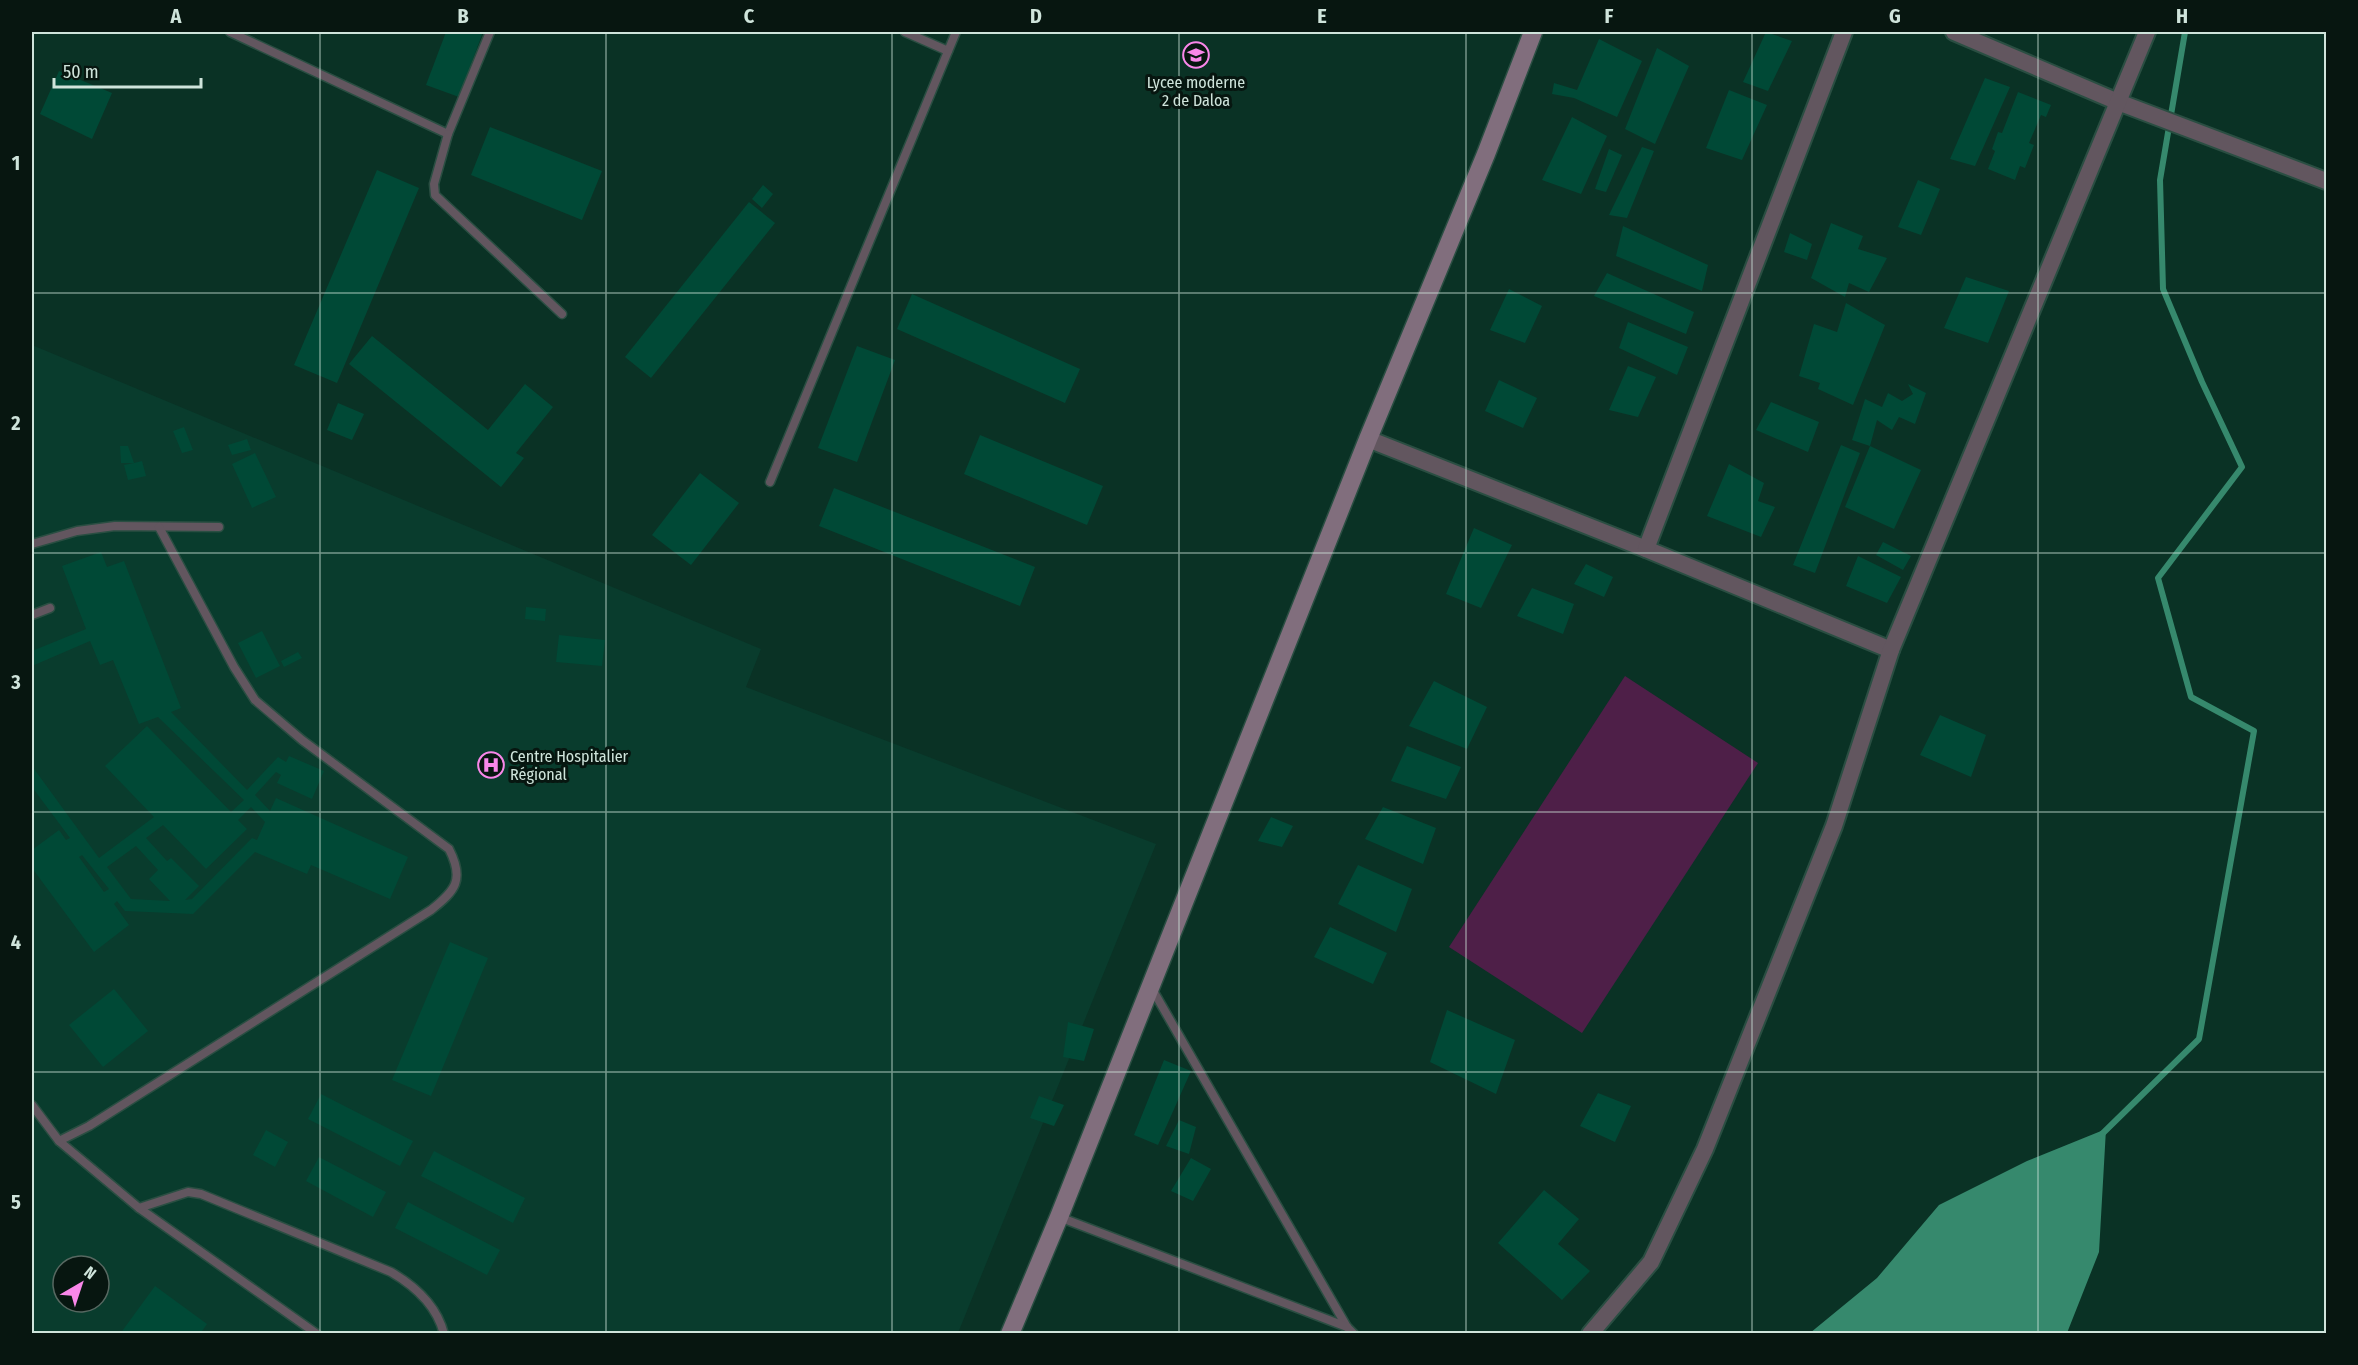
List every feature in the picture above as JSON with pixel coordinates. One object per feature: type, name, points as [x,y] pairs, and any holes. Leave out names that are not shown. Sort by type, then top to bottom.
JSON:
[{"type":"street","points":[[1010,1334],[1151,987],[1368,439],[1486,154],[1533,32]]},
{"type":"street","points":[[1646,549],[1844,32]]},
{"type":"street","points":[[1954,32],[2118,102],[2326,181]]},
{"type":"street","points":[[1590,1334],[1650,1262],[1705,1149],[1834,826],[1891,650],[2147,32]]},
{"type":"street","points":[[1368,439],[1646,549],[1891,650]]},
{"type":"lane","points":[[230,32],[448,134]]},
{"type":"lane","points":[[490,32],[448,134],[434,184],[435,195],[562,314]]},
{"type":"lane","points":[[905,32],[948,51]]},
{"type":"lane","points":[[770,482],[956,32]]},
{"type":"lane","points":[[32,544],[78,531],[116,526],[219,527]]},
{"type":"lane","points":[[58,1141],[89,1126],[431,910],[451,894],[457,880],[456,862],[449,849],[302,740],[255,700],[234,667],[159,527]]},
{"type":"lane","points":[[32,615],[50,608]]},
{"type":"lane","points":[[1151,987],[1350,1330]]},
{"type":"lane","points":[[32,1105],[58,1141],[139,1208],[317,1334]]},
{"type":"lane","points":[[139,1208],[188,1192],[201,1194],[381,1268],[410,1283],[422,1294],[442,1325],[444,1334]]},
{"type":"lane","points":[[1059,1217],[1350,1330]]},
{"type":"shaded area","name":"Centre Hospitalier Régional","points":[[32,345],[761,649],[746,687],[1156,844],[958,1333],[32,1333]]},
{"type":"shaded area","points":[[1625,676],[1758,763],[1582,1033],[1449,947]]},
{"type":"shaded area","points":[[2106,1129],[2099,1252],[2067,1333],[1810,1333],[1877,1278],[1939,1205],[2027,1161]]},
{"type":"building","points":[[446,32],[483,32],[459,97],[426,85]]},
{"type":"building","points":[[1766,32],[1792,41],[1768,91],[1743,82]]},
{"type":"building","points":[[1599,39],[1642,61],[1617,117],[1574,98],[1552,94],[1554,83],[1577,90]]},
{"type":"building","points":[[1657,48],[1689,66],[1655,144],[1625,129]]},
{"type":"building","points":[[59,71],[112,93],[92,139],[40,114]]},
{"type":"building","points":[[1985,78],[2010,87],[1975,166],[1950,159]]},
{"type":"building","points":[[1729,90],[1767,105],[1742,160],[1706,148]]},
{"type":"building","points":[[2018,92],[2051,105],[2046,117],[2041,115],[2029,143],[2034,145],[2025,168],[2020,166],[2015,180],[1988,169],[1995,151],[1992,149],[1998,132],[2002,133]]},
{"type":"building","points":[[1572,117],[1607,136],[1581,194],[1542,180]]},
{"type":"building","points":[[490,127],[602,171],[582,220],[471,175]]},
{"type":"building","points":[[1642,147],[1654,151],[1627,218],[1609,215]]},
{"type":"building","points":[[1609,149],[1622,155],[1606,192],[1595,189]]},
{"type":"building","points":[[377,170],[419,188],[337,383],[294,365]]},
{"type":"building","points":[[1918,180],[1940,189],[1921,235],[1898,227]]},
{"type":"building","points":[[763,185],[773,194],[762,208],[752,199]]},
{"type":"building","points":[[749,202],[775,223],[651,378],[625,357]]},
{"type":"building","points":[[1831,223],[1863,236],[1858,249],[1887,258],[1869,292],[1849,283],[1845,297],[1811,278]]},
{"type":"building","points":[[1623,226],[1708,265],[1702,291],[1616,256]]},
{"type":"building","points":[[1790,233],[1812,244],[1807,260],[1784,252]]},
{"type":"building","points":[[1607,273],[1694,312],[1686,334],[1594,296]]},
{"type":"building","points":[[1966,277],[2009,291],[1988,343],[1944,328]]},
{"type":"building","points":[[1509,289],[1542,306],[1525,343],[1490,330]]},
{"type":"building","points":[[912,294],[1080,369],[1065,403],[897,329]]},
{"type":"building","points":[[1846,303],[1885,325],[1853,405],[1818,389],[1820,383],[1799,376],[1814,324],[1837,332]]},
{"type":"building","points":[[1628,322],[1688,347],[1677,375],[1619,348]]},
{"type":"building","points":[[372,336],[488,430],[525,384],[553,407],[516,453],[524,458],[501,487],[349,364]]},
{"type":"building","points":[[857,346],[895,360],[857,462],[818,448]]},
{"type":"building","points":[[1628,366],[1656,377],[1638,417],[1609,410]]},
{"type":"building","points":[[1499,380],[1537,398],[1523,428],[1485,411]]},
{"type":"building","points":[[1908,384],[1926,393],[1915,424],[1899,417],[1892,430],[1877,420],[1870,446],[1852,440],[1865,399],[1882,407],[1888,393],[1902,401],[1913,394]]},
{"type":"building","points":[[1771,402],[1819,422],[1808,452],[1756,430]]},
{"type":"building","points":[[338,403],[364,414],[352,440],[327,430]]},
{"type":"building","points":[[184,427],[193,450],[182,453],[173,431]]},
{"type":"building","points":[[980,435],[1103,486],[1087,525],[964,474]]},
{"type":"building","points":[[247,439],[251,450],[232,455],[228,445]]},
{"type":"building","points":[[1841,445],[1860,453],[1815,573],[1793,565]]},
{"type":"building","points":[[120,446],[128,446],[134,463],[121,463]]},
{"type":"building","points":[[1870,446],[1921,470],[1894,529],[1845,507]]},
{"type":"building","points":[[255,453],[276,497],[252,508],[232,464]]},
{"type":"building","points":[[142,461],[146,476],[128,480],[124,465]]},
{"type":"building","points":[[1729,464],[1764,483],[1758,501],[1775,507],[1761,537],[1707,516]]},
{"type":"building","points":[[700,473],[739,503],[691,565],[652,535]]},
{"type":"building","points":[[834,488],[1035,567],[1020,606],[819,526]]},
{"type":"building","points":[[1474,528],[1512,545],[1481,608],[1446,594]]},
{"type":"building","points":[[1883,542],[1911,556],[1903,570],[1876,555]]},
{"type":"building","points":[[101,552],[107,567],[124,561],[181,708],[171,712],[247,790],[278,757],[286,762],[289,756],[324,771],[312,799],[277,783],[281,775],[276,772],[255,795],[270,811],[276,798],[408,857],[390,899],[311,865],[307,874],[255,852],[193,914],[125,911],[117,901],[114,904],[129,925],[94,952],[32,868],[32,850],[59,830],[66,840],[70,838],[32,787],[32,766],[99,858],[154,817],[105,766],[147,726],[231,812],[244,800],[158,717],[139,724],[113,660],[100,665],[90,641],[32,666],[32,651],[86,629],[62,566]],"holes":[[[251,807],[265,822],[257,840],[252,838],[192,899],[185,900],[199,886],[171,858],[167,861],[146,838],[163,825],[206,869],[247,829],[238,820]],[[136,846],[158,870],[149,879],[170,901],[131,899],[107,867]],[[82,855],[109,889],[104,892],[79,857]]]},
{"type":"building","points":[[1858,556],[1901,577],[1887,603],[1846,586]]},
{"type":"building","points":[[1586,564],[1613,577],[1604,597],[1574,584]]},
{"type":"building","points":[[1532,588],[1574,604],[1563,634],[1517,616]]},
{"type":"building","points":[[526,607],[546,609],[545,621],[525,619]]},
{"type":"building","points":[[262,631],[280,666],[256,678],[238,643]]},
{"type":"building","points":[[559,635],[605,640],[602,666],[556,662]]},
{"type":"building","points":[[298,652],[302,658],[284,667],[281,661]]},
{"type":"building","points":[[1434,681],[1487,707],[1467,749],[1409,726]]},
{"type":"building","points":[[1940,715],[1986,735],[1971,777],[1920,755]]},
{"type":"building","points":[[1407,746],[1461,767],[1446,799],[1391,781]]},
{"type":"building","points":[[1383,807],[1436,828],[1423,864],[1365,839]]},
{"type":"building","points":[[1271,817],[1293,826],[1282,847],[1258,841]]},
{"type":"building","points":[[1358,865],[1412,889],[1396,932],[1338,904]]},
{"type":"building","points":[[1330,927],[1387,953],[1373,984],[1314,957]]},
{"type":"building","points":[[450,942],[488,958],[431,1096],[392,1080]]},
{"type":"building","points":[[114,989],[148,1031],[103,1067],[69,1025]]},
{"type":"building","points":[[1447,1010],[1515,1040],[1496,1094],[1430,1062]]},
{"type":"building","points":[[1068,1022],[1094,1029],[1084,1061],[1063,1057]]},
{"type":"building","points":[[1164,1060],[1191,1071],[1158,1145],[1134,1135]]},
{"type":"building","points":[[1598,1093],[1631,1106],[1615,1142],[1580,1126]]},
{"type":"building","points":[[321,1094],[413,1141],[400,1166],[308,1119]]},
{"type":"building","points":[[1039,1096],[1064,1105],[1054,1126],[1030,1118]]},
{"type":"building","points":[[1179,1120],[1196,1127],[1189,1154],[1166,1146]]},
{"type":"building","points":[[266,1130],[288,1142],[275,1167],[253,1155]]},
{"type":"building","points":[[434,1151],[525,1198],[513,1223],[421,1176]]},
{"type":"building","points":[[319,1157],[386,1192],[373,1217],[306,1181]]},
{"type":"building","points":[[1191,1158],[1211,1169],[1193,1201],[1171,1191]]},
{"type":"building","points":[[1544,1190],[1579,1219],[1558,1244],[1590,1271],[1562,1300],[1498,1243]]},
{"type":"building","points":[[408,1202],[500,1250],[487,1275],[395,1228]]},
{"type":"building","points":[[155,1286],[207,1324],[200,1334],[120,1334]]},
{"type":"waterway","points":[[2101,1135],[2199,1039],[2254,731],[2191,697],[2158,578],[2242,467],[2202,382],[2163,289],[2160,180],[2185,32]]},
{"type":"place","name":"Lycee moderne 2 de Daloa","points":[[1196,55]]},
{"type":"place","name":"Centre Hospitalier Régional","points":[[491,765]]}]
